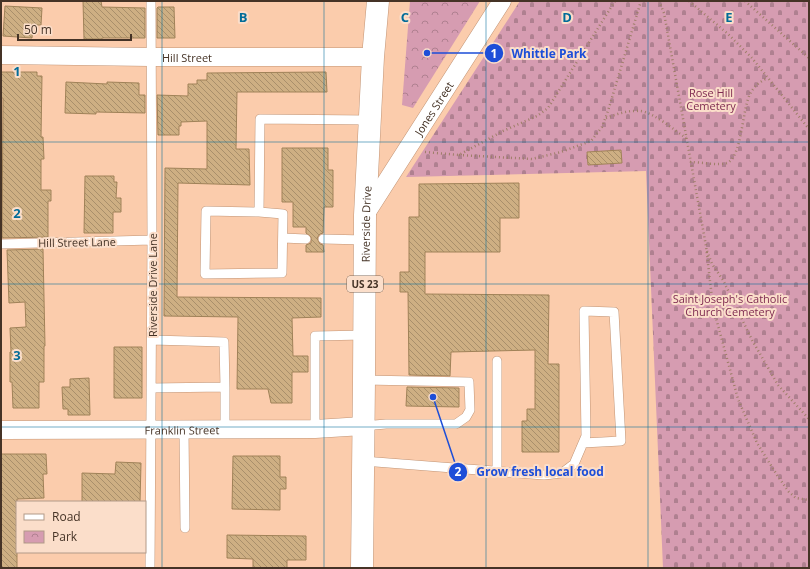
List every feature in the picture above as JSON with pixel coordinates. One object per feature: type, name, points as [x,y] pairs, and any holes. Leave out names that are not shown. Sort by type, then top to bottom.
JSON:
[{"type":"main road","name":"Riverside Drive","points":[[362,568],[365,215],[373,57],[378,1]]},
{"type":"street","name":"Jones Street","points":[[365,215],[502,1]]},
{"type":"street","name":"Hill Street","points":[[1,55],[150,58],[373,57]]},
{"type":"street","name":"Franklin Street","points":[[1,430],[315,429],[364,426]]},
{"type":"lane","name":"Riverside Drive Lane","points":[[150,568],[150,429],[152,340],[151,1]]},
{"type":"lane","points":[[260,212],[260,119],[370,120]]},
{"type":"lane","points":[[206,211],[260,212],[283,214],[282,273],[205,274],[206,211]]},
{"type":"lane","points":[[282,238],[306,239]]},
{"type":"lane","points":[[323,239],[365,240]]},
{"type":"lane","name":"Hill Street Lane","points":[[1,244],[152,240]]},
{"type":"lane","points":[[363,461],[544,475],[562,473],[574,464],[583,443],[586,436],[584,311],[614,312],[621,442],[583,443]]},
{"type":"lane","points":[[315,429],[315,336],[365,336]]},
{"type":"lane","points":[[152,340],[224,342],[226,387],[225,429]]},
{"type":"lane","points":[[496,472],[497,361]]},
{"type":"lane","points":[[364,380],[469,382],[470,410],[466,417],[456,424],[386,424],[364,426]]},
{"type":"lane","points":[[151,388],[226,387]]},
{"type":"lane","points":[[184,429],[185,528]]},
{"type":"path","points":[[458,155],[503,131],[537,116],[548,108],[616,1]]},
{"type":"path","points":[[406,151],[532,159],[561,152],[591,142],[602,127],[606,118],[641,1]]},
{"type":"path","points":[[659,1],[664,13],[706,246],[713,307],[738,399],[757,443],[777,475],[796,498],[809,500]]},
{"type":"path","points":[[689,1],[728,34],[752,58],[809,129]]},
{"type":"path","points":[[744,1],[809,58]]},
{"type":"path","points":[[690,162],[720,164],[728,162],[734,157],[739,144],[744,112],[750,95],[757,84],[767,78]]},
{"type":"path","points":[[606,118],[620,113],[641,111],[658,119],[686,138]]},
{"type":"path","points":[[706,246],[712,264],[723,280],[752,340],[778,385],[809,419]]},
{"type":"green space","points":[[410,1],[480,1],[413,108],[402,105]]},
{"type":"green space","points":[[520,1],[809,1],[809,568],[663,568],[646,171],[406,177]]},
{"type":"building","points":[[83,1],[101,1],[102,7],[145,8],[145,38],[84,39]]},
{"type":"building","points":[[5,6],[42,8],[41,25],[33,25],[32,38],[3,36]]},
{"type":"building","points":[[158,7],[174,7],[175,38],[157,38]]},
{"type":"building","points":[[1,72],[37,72],[37,76],[42,76],[41,137],[43,137],[44,159],[41,159],[41,190],[51,190],[51,201],[48,201],[48,237],[2,238],[3,98],[1,98]]},
{"type":"building","points":[[326,72],[327,92],[237,92],[236,149],[249,149],[250,185],[178,183],[177,297],[321,298],[321,317],[292,318],[293,356],[308,356],[308,372],[292,372],[292,403],[271,403],[268,389],[237,389],[238,317],[164,316],[165,168],[207,169],[207,121],[181,122],[181,126],[179,126],[179,135],[158,135],[157,95],[188,96],[188,84],[197,84],[197,80],[207,80],[207,73]]},
{"type":"building","points":[[66,82],[107,84],[107,82],[139,83],[139,95],[145,95],[145,113],[65,113]]},
{"type":"building","points":[[282,148],[328,148],[328,170],[333,170],[333,207],[324,207],[323,233],[317,238],[320,244],[323,245],[324,252],[306,252],[306,245],[311,243],[311,237],[306,233],[306,227],[293,227],[293,202],[282,202]]},
{"type":"building","points":[[621,150],[622,163],[588,165],[587,152]]},
{"type":"building","points":[[85,176],[114,176],[114,182],[117,182],[116,198],[121,198],[121,212],[113,212],[113,233],[84,233]]},
{"type":"building","points":[[519,183],[519,218],[500,218],[500,252],[425,252],[425,294],[549,295],[548,364],[559,364],[559,452],[522,452],[522,421],[527,421],[527,409],[535,409],[535,350],[451,352],[450,376],[409,375],[408,292],[400,292],[400,272],[409,272],[409,217],[419,217],[419,184]]},
{"type":"building","points":[[43,249],[45,346],[44,382],[39,382],[39,408],[13,408],[12,382],[10,382],[10,328],[26,327],[25,302],[9,303],[7,250]]},
{"type":"building","points":[[114,347],[142,347],[142,398],[114,398]]},
{"type":"building","points":[[89,378],[90,415],[68,415],[68,409],[63,409],[62,387],[70,387],[70,379]]},
{"type":"building","points":[[407,387],[459,388],[459,407],[406,406]]},
{"type":"building","points":[[1,454],[46,454],[47,474],[43,474],[44,498],[17,499],[16,501],[17,568],[1,568]]},
{"type":"building","points":[[233,456],[280,456],[280,477],[286,477],[286,489],[280,489],[280,510],[232,509]]},
{"type":"building","points":[[116,462],[141,463],[140,501],[82,501],[82,473],[115,474]]},
{"type":"building","points":[[227,535],[306,536],[306,560],[287,560],[287,568],[253,568],[253,559],[227,558]]},
{"type":"place","name":"Whittle Park","points":[[427,53]]},
{"type":"place","name":"Grow fresh local food","points":[[433,397]]},
{"type":"park label","name":"Rose Hill Cemetery","points":[[711,98]]},
{"type":"park label","name":"Saint Joseph's Catholic Church Cemetery","points":[[730,304]]}]
